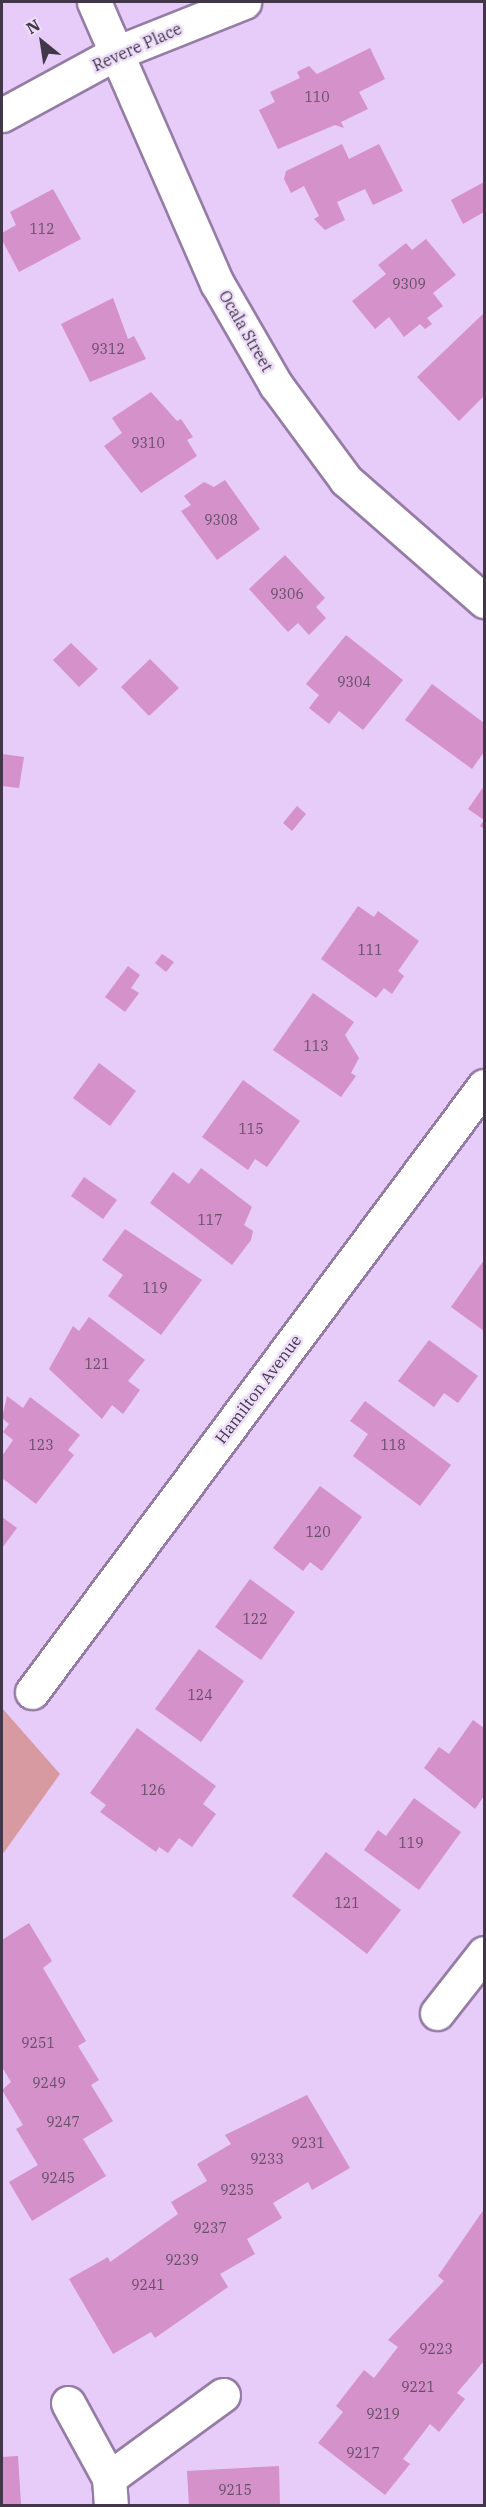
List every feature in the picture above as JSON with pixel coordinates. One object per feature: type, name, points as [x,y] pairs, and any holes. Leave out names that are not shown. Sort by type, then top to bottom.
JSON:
[{"type":"street","name":"Ocala Street","points":[[94,2],[218,283],[276,384],[346,480],[484,601]]},
{"type":"street","name":"Revere Place","points":[[2,115],[116,53],[244,2]]},
{"type":"street","name":"Hamilton Avenue","points":[[32,1692],[484,1086]]},
{"type":"street","points":[[437,2013],[484,1953]]},
{"type":"street","points":[[68,2403],[110,2492],[223,2395]]},
{"type":"shaded area","points":[[2,1708],[60,1774],[2,1855]]},
{"type":"building","points":[[370,48],[385,79],[359,92],[368,109],[341,122],[344,128],[335,125],[278,149],[259,110],[275,102],[270,92],[300,78],[297,72],[309,66],[317,74]]},
{"type":"building","points":[[342,144],[349,159],[379,144],[403,191],[373,205],[365,189],[337,202],[345,220],[325,230],[314,219],[319,216],[304,186],[291,193],[284,179],[286,171]]},
{"type":"building","points":[[484,182],[484,212],[463,224],[451,200]]},
{"type":"building","points":[[53,189],[81,239],[19,272],[2,240],[2,233],[16,225],[10,212]]},
{"type":"building","points":[[426,239],[456,275],[433,293],[443,306],[427,318],[432,324],[425,329],[420,324],[404,337],[389,317],[375,329],[352,301],[386,274],[378,265],[406,243],[412,250]]},
{"type":"building","points":[[113,298],[128,339],[134,336],[146,359],[90,382],[61,324]]},
{"type":"building","points":[[484,313],[484,396],[459,421],[417,377]]},
{"type":"building","points":[[151,392],[177,421],[181,419],[193,437],[187,440],[197,456],[141,493],[104,446],[122,433],[112,418]]},
{"type":"building","points":[[225,480],[260,529],[217,560],[181,511],[191,505],[184,496],[204,482],[214,487]]},
{"type":"building","points":[[285,555],[325,598],[316,607],[326,618],[309,635],[298,623],[288,632],[249,589]]},
{"type":"building","points":[[346,635],[403,680],[363,730],[339,711],[329,724],[309,708],[319,695],[306,684]]},
{"type":"building","points":[[71,643],[98,669],[79,687],[53,660]]},
{"type":"building","points":[[150,659],[179,688],[149,716],[121,687]]},
{"type":"building","points":[[432,684],[484,723],[484,752],[472,769],[405,720]]},
{"type":"building","points":[[2,754],[24,757],[19,788],[2,786]]},
{"type":"building","points":[[484,786],[484,820],[468,809]]},
{"type":"building","points":[[297,806],[306,814],[292,831],[283,823]]},
{"type":"building","points":[[358,906],[374,917],[378,911],[419,941],[398,971],[404,976],[392,994],[384,988],[376,998],[321,959]]},
{"type":"building","points":[[162,954],[174,962],[166,972],[155,963]]},
{"type":"building","points":[[128,966],[140,975],[131,988],[139,993],[125,1012],[105,997]]},
{"type":"building","points":[[313,993],[354,1022],[345,1035],[359,1058],[351,1073],[356,1076],[341,1097],[273,1050]]},
{"type":"building","points":[[99,1063],[136,1091],[110,1126],[73,1098]]},
{"type":"building","points":[[243,1080],[300,1121],[267,1167],[255,1159],[248,1170],[202,1137]]},
{"type":"building","points":[[201,1168],[252,1207],[244,1225],[253,1231],[251,1240],[232,1265],[150,1203],[173,1172],[189,1184]]},
{"type":"building","points":[[84,1177],[117,1200],[103,1219],[71,1196]]},
{"type":"building","points":[[125,1229],[202,1280],[161,1335],[108,1296],[123,1275],[102,1260]]},
{"type":"building","points":[[484,1260],[484,1331],[451,1307]]},
{"type":"building","points":[[89,1317],[145,1360],[128,1381],[140,1390],[123,1414],[112,1405],[102,1419],[49,1369],[73,1326],[79,1331]]},
{"type":"building","points":[[429,1340],[478,1376],[458,1403],[444,1393],[434,1407],[398,1381]]},
{"type":"building","points":[[7,1396],[23,1408],[30,1397],[80,1435],[68,1450],[74,1455],[36,1504],[2,1478],[2,1456],[13,1440],[3,1432],[9,1424],[2,1418]]},
{"type":"building","points":[[365,1401],[451,1465],[420,1506],[353,1456],[368,1434],[350,1421]]},
{"type":"building","points":[[320,1486],[362,1517],[322,1571],[310,1562],[303,1571],[273,1548]]},
{"type":"building","points":[[2,1517],[17,1528],[2,1548]]},
{"type":"building","points":[[250,1579],[295,1612],[261,1660],[215,1627]]},
{"type":"building","points":[[199,1649],[244,1681],[201,1742],[155,1709]]},
{"type":"building","points":[[473,1720],[484,1728],[484,1796],[475,1809],[424,1768],[439,1747],[449,1754]]},
{"type":"building","points":[[137,1728],[216,1786],[203,1804],[216,1814],[192,1847],[179,1838],[168,1853],[159,1847],[156,1852],[100,1812],[106,1805],[90,1793]]},
{"type":"building","points":[[414,1798],[461,1832],[419,1890],[364,1850],[378,1830],[386,1836]]},
{"type":"building","points":[[326,1852],[401,1910],[367,1954],[292,1896]]},
{"type":"building","points":[[29,1923],[52,1961],[43,1968],[86,2041],[78,2046],[99,2080],[91,2085],[113,2121],[83,2139],[106,2176],[32,2221],[9,2182],[38,2165],[16,2129],[23,2125],[2,2090],[11,2082],[2,2067],[2,1940]]},
{"type":"building","points":[[307,2095],[350,2168],[312,2190],[308,2182],[273,2203],[282,2218],[247,2239],[255,2254],[220,2274],[228,2287],[155,2338],[151,2332],[113,2354],[69,2279],[108,2257],[110,2262],[178,2214],[171,2202],[207,2181],[197,2164],[231,2144],[225,2135]]},
{"type":"building","points":[[484,2209],[484,2361],[457,2393],[465,2399],[439,2432],[430,2424],[403,2459],[410,2464],[385,2495],[318,2443],[343,2412],[336,2406],[364,2370],[374,2378],[398,2347],[388,2340],[444,2281],[438,2276]]},
{"type":"building","points":[[18,2456],[21,2504],[2,2505],[2,2457]]},
{"type":"building","points":[[279,2466],[280,2506],[189,2506],[187,2471]]}]
